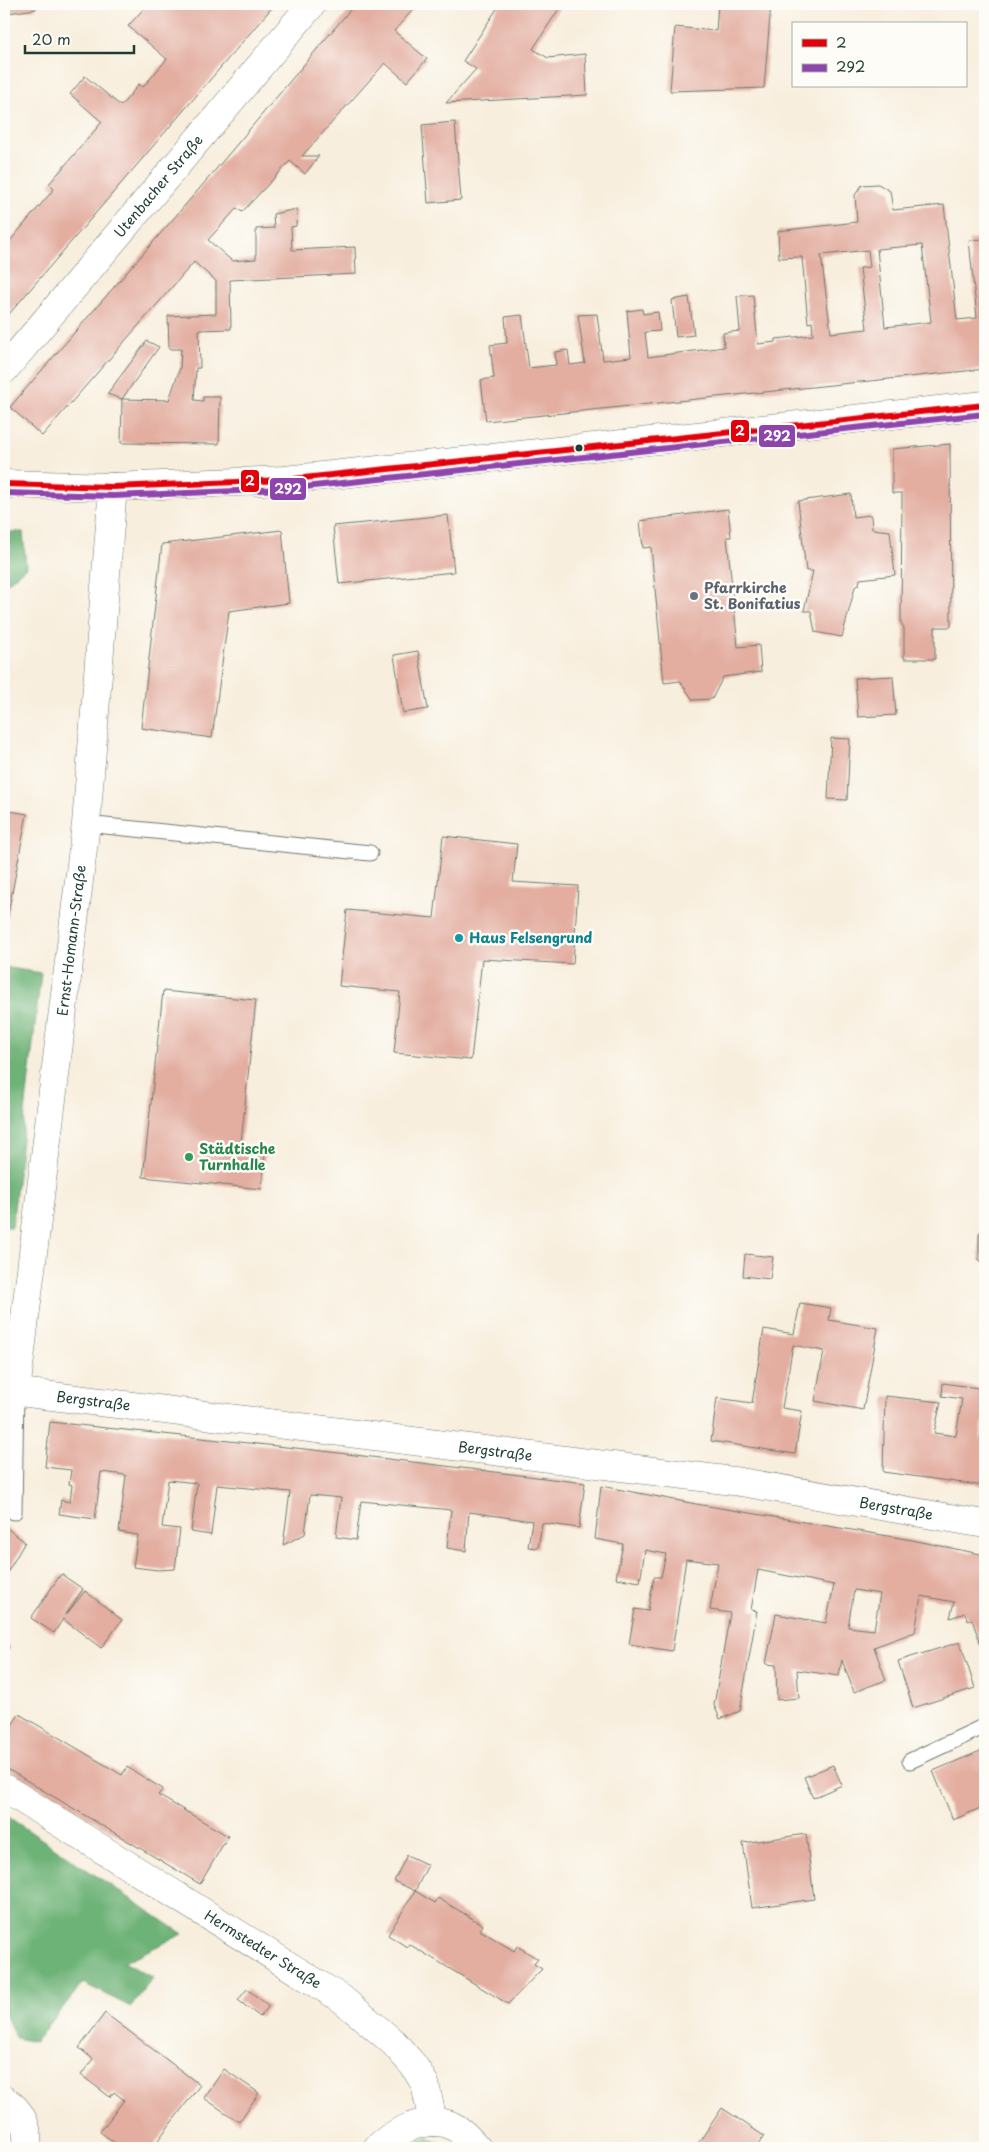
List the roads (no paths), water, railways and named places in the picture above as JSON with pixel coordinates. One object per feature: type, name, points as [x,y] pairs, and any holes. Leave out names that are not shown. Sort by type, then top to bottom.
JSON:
[{"type":"street","name":"Utenbacher Straße","points":[[4,370],[312,4]]},
{"type":"street","points":[[4,484],[113,487],[285,480],[985,405]]},
{"type":"street","name":"Ernst-Homann-Straße","points":[[10,1391],[86,824],[113,487]]},
{"type":"street","name":"Bergstraße","points":[[10,1391],[741,1482],[985,1524]]},
{"type":"street","name":"Hermstedter Straße","points":[[4,1788],[342,1999],[394,2043],[414,2066],[424,2084],[432,2122]]},
{"type":"street","points":[[4,2100],[16,2109],[22,2118],[28,2138],[27,2148]]},
{"type":"street","points":[[377,2148],[388,2138],[405,2128],[432,2122],[444,2122],[452,2126],[477,2148]]},
{"type":"lane","points":[[86,824],[370,853]]},
{"type":"lane","points":[[10,1391],[14,1512]]},
{"type":"lane","points":[[910,1761],[985,1726]]},
{"type":"place","name":"Pfarrkirche St. Bonifatius","points":[[694,596]]},
{"type":"place","name":"Haus Felsengrund","points":[[459,938]]},
{"type":"place","name":"Städtische Turnhalle","points":[[189,1157]]}]
